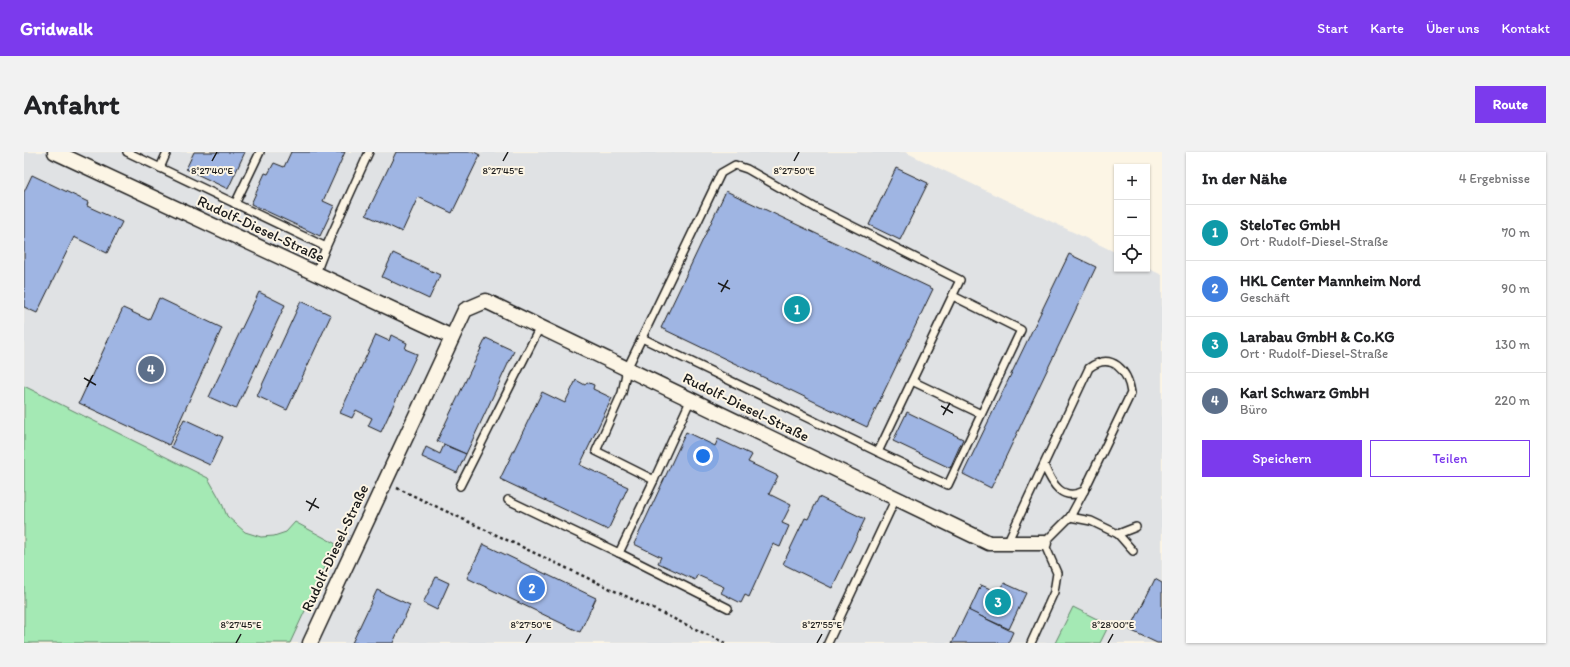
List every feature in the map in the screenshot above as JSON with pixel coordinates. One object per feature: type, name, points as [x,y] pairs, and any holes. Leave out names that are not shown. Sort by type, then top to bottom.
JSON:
[{"type":"street","name":"Rudolf-Diesel-Straße","points":[[55,152],[70,155],[452,337]]},
{"type":"street","name":"Rudolf-Diesel-Straße","points":[[310,643],[465,310],[486,301],[989,542],[1044,543]]},
{"type":"lane","points":[[127,152],[326,247]]},
{"type":"lane","points":[[160,168],[167,152]]},
{"type":"lane","points":[[235,204],[260,152]]},
{"type":"lane","points":[[316,273],[326,247],[369,152]]},
{"type":"lane","points":[[654,480],[596,451],[622,394],[627,369],[721,173],[735,165],[747,169],[816,208],[960,280],[878,452]]},
{"type":"lane","points":[[642,338],[948,485],[1021,330],[953,296]]},
{"type":"lane","points":[[460,486],[540,327]]},
{"type":"lane","points":[[1007,543],[1089,368],[1096,363],[1104,361],[1119,366],[1126,374],[1130,382],[1131,393],[1070,517],[1044,543],[1057,573],[1054,592],[1031,643]]},
{"type":"lane","points":[[912,381],[981,414]]},
{"type":"lane","points":[[619,553],[691,399]]},
{"type":"lane","points":[[1044,465],[1049,477],[1062,492],[1071,495],[1084,490]]},
{"type":"lane","points":[[828,643],[896,498]]},
{"type":"lane","points":[[508,500],[619,553],[728,608]]},
{"type":"lane","points":[[1070,517],[1091,521],[1118,534],[1133,551]]},
{"type":"lane","points":[[1118,534],[1136,528]]},
{"type":"path","points":[[384,482],[725,643]]},
{"type":"shaded area","points":[[24,152],[905,152],[1114,252],[1114,272],[1150,272],[1150,269],[1162,275],[1162,643],[24,643]]},
{"type":"green space","points":[[24,386],[208,478],[221,501],[227,516],[245,532],[261,537],[274,536],[286,532],[295,522],[336,544],[290,643],[24,643]]},
{"type":"green space","points":[[1073,607],[1109,625],[1100,643],[1055,643]]},
{"type":"building","points":[[194,152],[245,152],[228,189],[186,169]]},
{"type":"building","points":[[291,152],[345,152],[323,201],[334,206],[320,236],[251,204],[265,173],[268,174],[274,163],[284,167]]},
{"type":"building","points":[[396,152],[474,152],[480,155],[452,213],[418,197],[402,232],[366,215]]},
{"type":"building","points":[[896,168],[928,183],[900,240],[869,225]]},
{"type":"building","points":[[32,175],[88,202],[87,206],[122,222],[107,253],[74,237],[37,313],[24,307],[24,192]]},
{"type":"building","points":[[726,191],[933,289],[867,427],[661,328]]},
{"type":"building","points":[[393,253],[440,275],[429,299],[382,277]]},
{"type":"building","points":[[1069,254],[1096,267],[991,488],[963,474]]},
{"type":"building","points":[[259,292],[285,305],[236,409],[209,397]]},
{"type":"building","points":[[159,298],[222,328],[169,445],[79,403],[123,308],[149,320]]},
{"type":"building","points":[[301,301],[331,315],[287,410],[257,396]]},
{"type":"building","points":[[376,335],[389,341],[391,335],[407,343],[405,349],[417,354],[381,432],[368,426],[372,418],[356,410],[352,418],[340,413]]},
{"type":"building","points":[[486,338],[514,351],[466,454],[437,441]]},
{"type":"building","points":[[576,380],[585,385],[587,382],[594,385],[593,389],[612,398],[580,465],[628,487],[608,530],[500,479],[542,392],[565,403]]},
{"type":"building","points":[[907,412],[963,439],[950,468],[893,441]]},
{"type":"building","points":[[184,419],[223,437],[210,465],[171,447]]},
{"type":"building","points":[[686,432],[715,446],[718,439],[752,455],[748,462],[778,476],[769,494],[791,505],[782,523],[789,526],[780,547],[773,544],[749,597],[745,595],[741,603],[721,593],[724,587],[697,575],[695,580],[658,563],[661,557],[634,544]]},
{"type":"building","points":[[444,445],[466,454],[457,473],[422,457],[426,447],[440,454]]},
{"type":"building","points":[[819,497],[865,519],[832,588],[783,564],[805,518],[808,519]]},
{"type":"building","points":[[483,544],[596,598],[580,632],[467,578]]},
{"type":"building","points":[[436,577],[449,583],[437,610],[423,603]]},
{"type":"building","points":[[1155,579],[1162,583],[1162,643],[1157,643],[1130,630]]},
{"type":"building","points":[[1004,583],[1026,593],[1009,629],[969,611],[981,585],[1000,593]]},
{"type":"building","points":[[377,590],[410,605],[393,643],[352,643]]},
{"type":"building","points":[[968,610],[1013,632],[1008,643],[952,643]]},
{"type":"place","name":"SteloTec GmbH","points":[[797,309]]},
{"type":"place","name":"Karl Schwarz GmbH","points":[[151,369]]},
{"type":"place","name":"HKL Center Mannheim Nord","points":[[532,588]]},
{"type":"place","name":"Larabau GmbH & Co.KG","points":[[998,602]]}]
